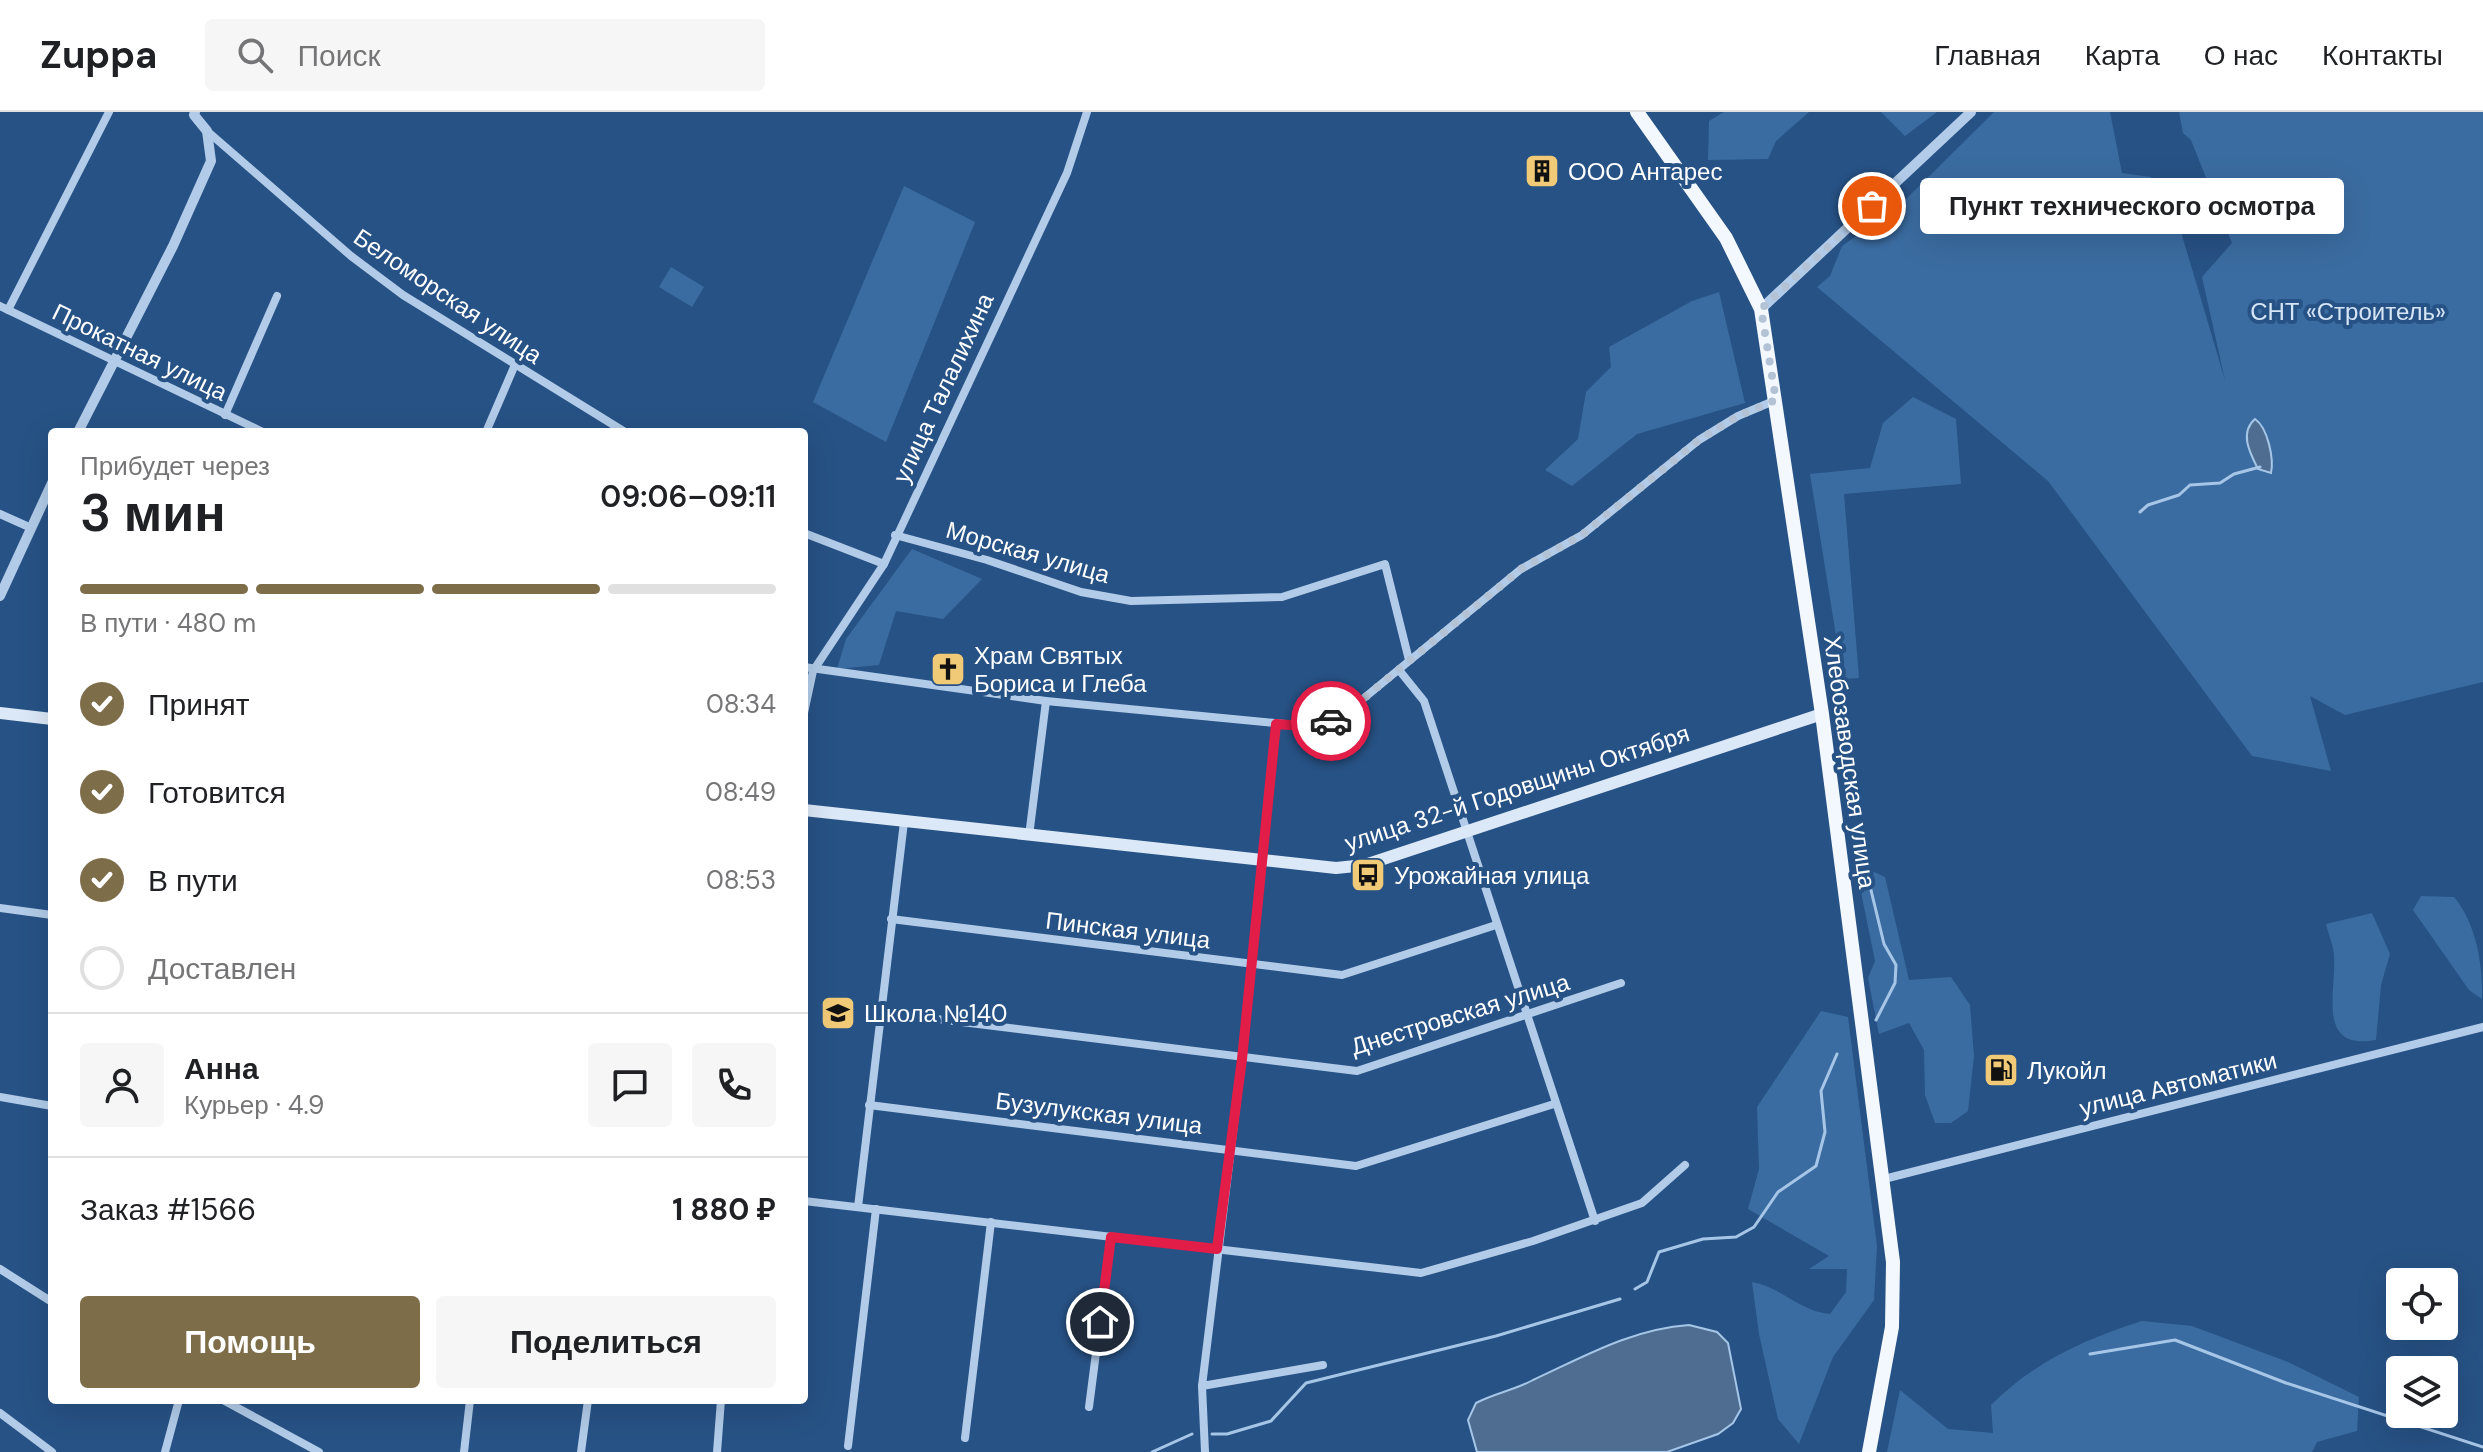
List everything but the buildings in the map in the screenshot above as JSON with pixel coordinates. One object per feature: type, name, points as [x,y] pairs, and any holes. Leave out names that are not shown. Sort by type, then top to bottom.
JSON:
[{"type":"main road","name":"Хлебозаводская улица","points":[[1637,112],[1726,238],[1761,309],[1822,714],[1893,1262],[1892,1327],[1869,1452]]},
{"type":"main road","points":[[0,713],[48,719]]},
{"type":"main road","name":"улица 32-й Годовщины Октября","points":[[808,810],[1262,863],[1336,868],[1365,865],[1822,714]]},
{"type":"street","points":[[4,308],[109,112]]},
{"type":"street","name":"улица Талалихина","points":[[809,669],[884,564],[1067,173],[1087,112]]},
{"type":"street","points":[[1761,309],[1971,112]]},
{"type":"street","name":"Беломорская улица","points":[[193,113],[207,131],[351,256],[403,295],[514,367],[618,428]]},
{"type":"street","points":[[80,428],[211,161],[207,131]]},
{"type":"street","points":[[225,415],[277,296]]},
{"type":"street","name":"Прокатная улица","points":[[4,308],[248,428]]},
{"type":"street","points":[[488,428],[514,367]]},
{"type":"street","points":[[809,669],[1046,701],[1316,727],[1341,717],[1521,569],[1582,535],[1699,440],[1738,416],[1776,400]]},
{"type":"street","points":[[0,596],[48,491]]},
{"type":"street","points":[[0,514],[29,527]]},
{"type":"street","points":[[808,535],[884,564]]},
{"type":"street","name":"Морская улица","points":[[895,535],[987,560],[1081,592],[1131,601],[1282,597],[1385,564],[1409,660]]},
{"type":"street","points":[[1399,670],[1424,701],[1595,1221]]},
{"type":"street","points":[[1029,836],[1046,701]]},
{"type":"street","points":[[1205,1452],[1202,1386],[1242,1059],[1249,965],[1276,724]]},
{"type":"street","points":[[858,1207],[904,822]]},
{"type":"street","points":[[0,908],[48,914]]},
{"type":"street","name":"Пинская улица","points":[[891,919],[1342,975],[1496,925]]},
{"type":"street","name":"Днестровская улица","points":[[880,1012],[1357,1071],[1621,983]]},
{"type":"street","name":"улица Автоматики","points":[[1884,1179],[2483,1027]]},
{"type":"street","points":[[0,1097],[48,1105]]},
{"type":"street","name":"Бузулукская улица","points":[[869,1105],[1356,1166],[1554,1104]]},
{"type":"street","points":[[808,1201],[1421,1273],[1595,1221],[1642,1203],[1685,1165]]},
{"type":"street","points":[[848,1446],[876,1209]]},
{"type":"street","points":[[965,1438],[991,1222]]},
{"type":"street","points":[[1089,1407],[1111,1237]]},
{"type":"street","points":[[0,1269],[48,1299]]},
{"type":"street","points":[[1202,1386],[1323,1365]]},
{"type":"street","points":[[165,1452],[178,1404]]},
{"type":"street","points":[[232,1404],[319,1452]]},
{"type":"street","points":[[464,1452],[470,1404]]},
{"type":"street","points":[[581,1452],[587,1404]]},
{"type":"street","points":[[717,1452],[721,1404]]},
{"type":"street","points":[[0,1413],[52,1452]]},
{"type":"green space","points":[[1724,112],[1809,112],[1776,141],[1768,159],[1708,160],[1709,121]]},
{"type":"green space","points":[[1881,112],[1937,112],[1905,136]]},
{"type":"green space","name":"СНТ «Строитель»","points":[[1994,112],[2110,112],[2122,173],[2151,177],[2165,233],[2181,232],[2225,380],[2202,277],[2232,243],[2191,140],[2183,133],[2179,112],[2483,112],[2483,682],[2345,715],[2310,696],[2331,771],[2252,756],[2048,481],[1817,287],[1830,276],[1842,246],[1903,202]]},
{"type":"green space","points":[[904,186],[975,222],[886,442],[813,402]]},
{"type":"green space","points":[[671,267],[704,287],[692,307],[659,287]]},
{"type":"green space","points":[[1719,292],[1745,403],[1637,434],[1572,486],[1545,470],[1578,439],[1586,392],[1611,367],[1609,347],[1692,301]]},
{"type":"green space","points":[[1913,397],[1956,419],[1961,484],[1844,494],[1859,678],[1843,679],[1810,474],[1870,468],[1883,423]]},
{"type":"green space","points":[[912,549],[982,579],[943,619],[896,611],[879,665],[837,669],[846,639]]},
{"type":"green space","points":[[1016,677],[1038,681],[1036,693],[1014,690]]},
{"type":"green space","points":[[1872,871],[1885,877],[1909,980],[1951,977],[1970,1005],[1974,1056],[1968,1111],[1951,1123],[1935,1123],[1925,1095],[1924,1050],[1909,1023],[1879,1034],[1868,978],[1875,961],[1861,892]]},
{"type":"green space","points":[[2421,896],[2454,897],[2462,907],[2477,945],[2482,999],[2469,990],[2413,910]]},
{"type":"green space","points":[[2372,913],[2390,954],[2381,985],[2376,1040],[2357,1041],[2344,1036],[2333,1015],[2334,954],[2326,924]]},
{"type":"green space","points":[[1821,1011],[1848,1017],[1877,1246],[1874,1300],[1833,1357],[1799,1444],[1778,1419],[1759,1334],[1752,1282],[1810,1309],[1830,1314],[1846,1292],[1847,1269],[1809,1269],[1829,1256],[1748,1209],[1759,1169],[1757,1107]]},
{"type":"green space","points":[[2142,1321],[2192,1326],[2288,1362],[2359,1397],[2357,1431],[2317,1442],[2312,1452],[1887,1452],[1900,1390],[1948,1429],[1993,1433],[1991,1405],[2025,1376],[2081,1344]]},
{"type":"shaded area","points":[[2255,419],[2260,423],[2269,444],[2271,473],[2258,469],[2249,450],[2248,430]]},
{"type":"shaded area","points":[[1689,1325],[1717,1332],[1728,1343],[1741,1409],[1733,1423],[1718,1434],[1667,1452],[1477,1452],[1468,1420],[1476,1403],[1628,1338]]},
{"type":"waterway","points":[[2140,512],[2148,505],[2179,495],[2190,485],[2220,483],[2234,474],[2260,467]]},
{"type":"waterway","points":[[1865,848],[1859,875],[1870,886],[1884,944],[1896,965],[1895,983],[1876,1020]]},
{"type":"waterway","points":[[1635,1289],[1647,1282],[1659,1252],[1703,1239],[1736,1237],[1754,1227],[1778,1192],[1816,1166],[1825,1132],[1821,1091],[1837,1054]]},
{"type":"waterway","points":[[1212,1434],[1227,1434],[1271,1421],[1306,1383],[1496,1336],[1620,1299]]},
{"type":"waterway","points":[[2090,1354],[2175,1340],[2286,1383],[2483,1447]]},
{"type":"waterway","points":[[1152,1452],[1192,1434]]},
{"type":"way so far","points":[[1331,721],[1341,717],[1521,569],[1582,535],[1699,440],[1738,416],[1776,400],[1761,309],[1872,206]]},
{"type":"place","name":"ООО Антарес","points":[[1542,171]]},
{"type":"place","name":"Пункт технического осмотра","points":[[1872,206]]},
{"type":"place","name":"Храм Святых Бориса и Глеба","points":[[948,669]]},
{"type":"place","name":"Урожайная улица","points":[[1368,875]]},
{"type":"place","name":"Школа №140","points":[[838,1013]]},
{"type":"place","name":"Лукойл","points":[[2001,1070]]},
{"type":"route","points":[[1100,1322],[1111,1237],[1217,1249],[1242,1059],[1249,965],[1276,724],[1316,727],[1331,721]]}]
